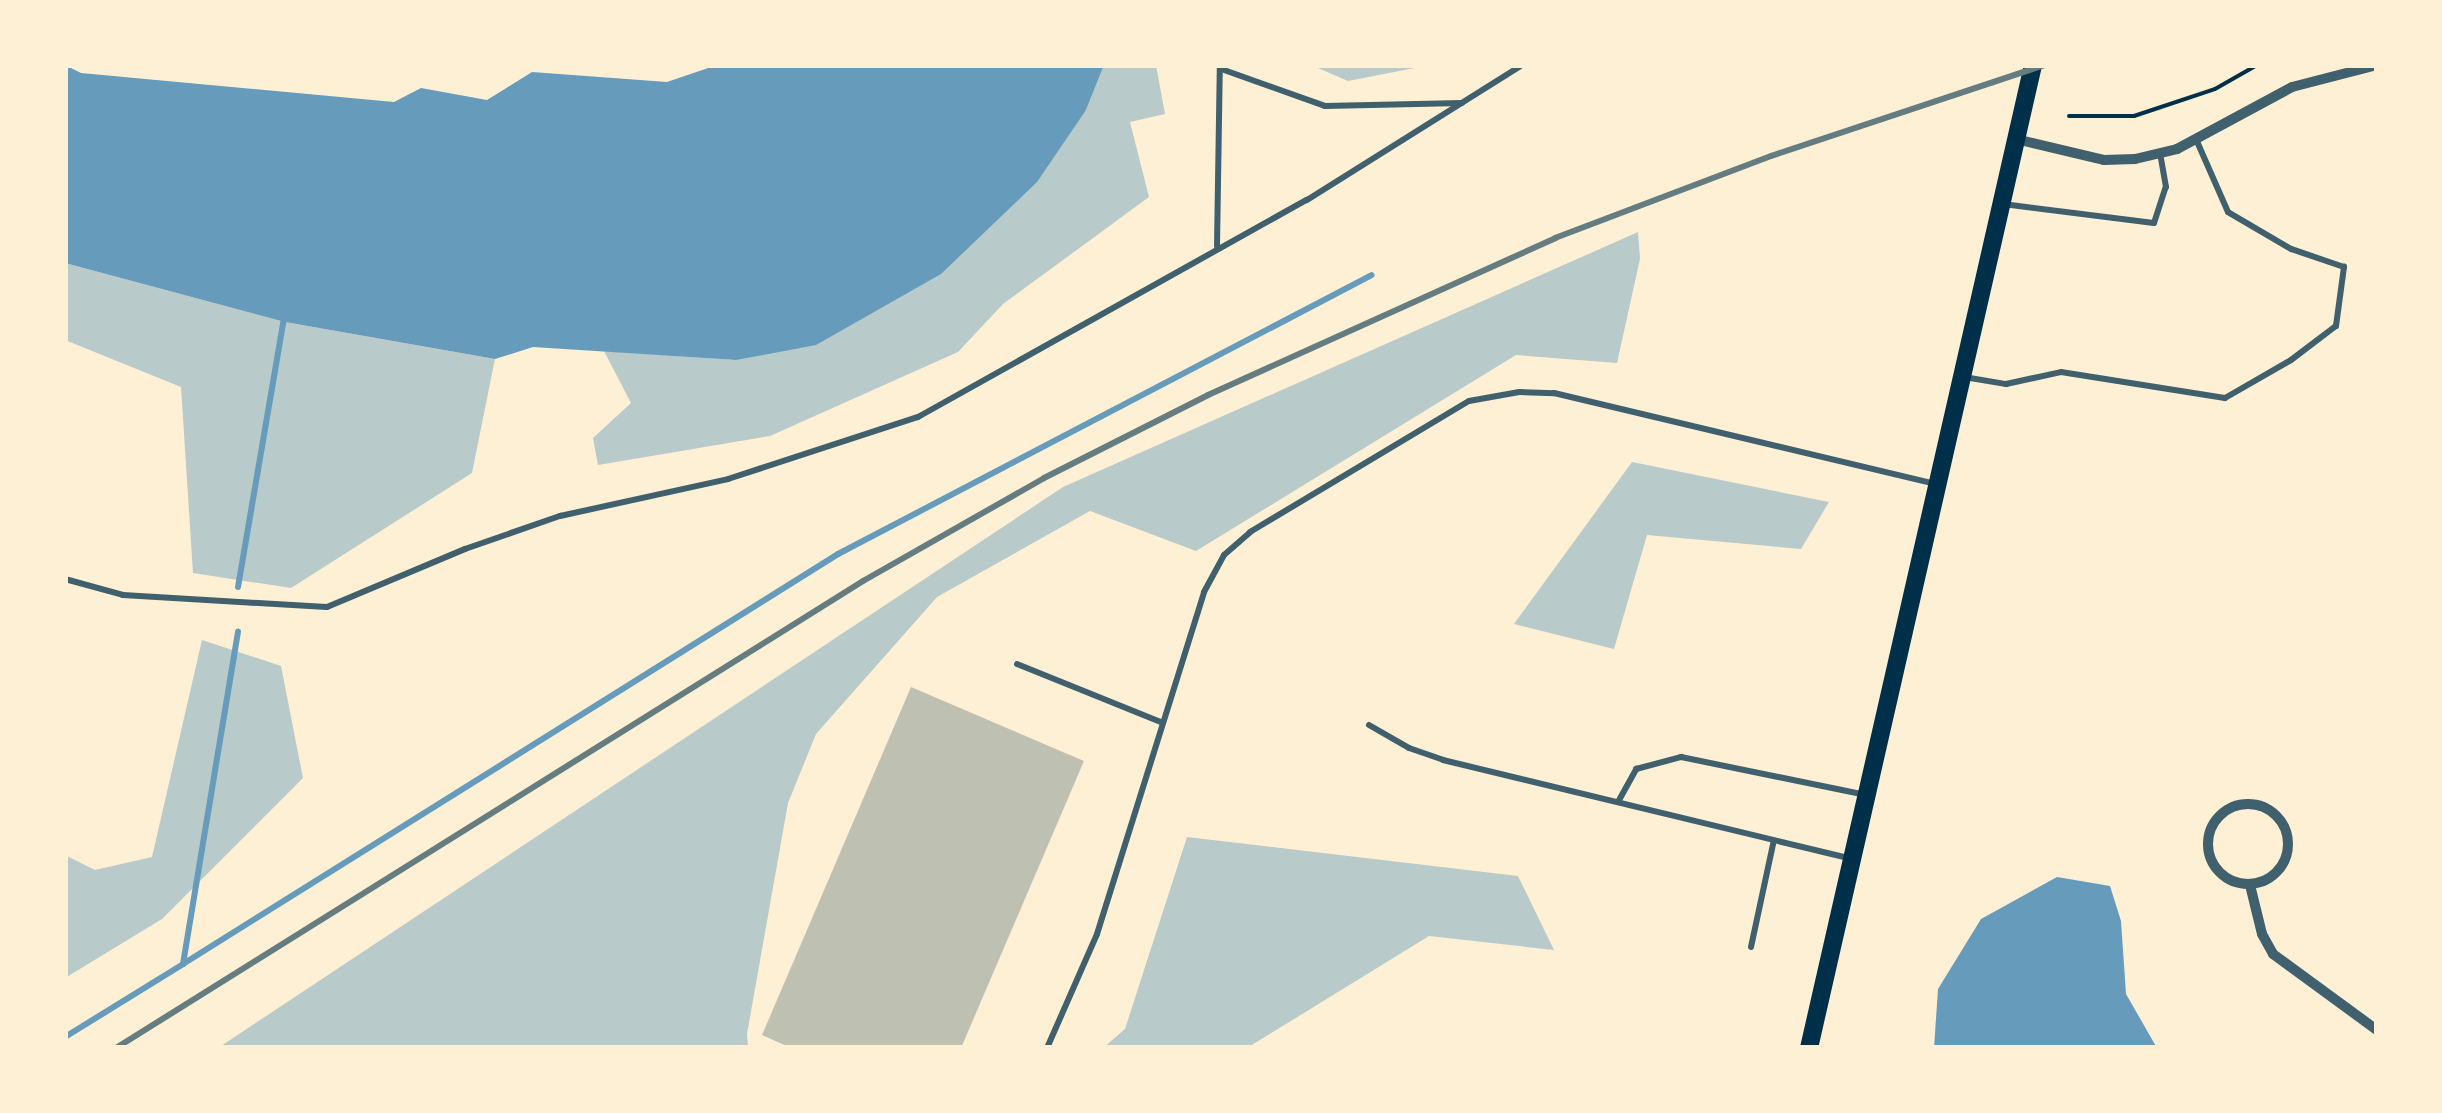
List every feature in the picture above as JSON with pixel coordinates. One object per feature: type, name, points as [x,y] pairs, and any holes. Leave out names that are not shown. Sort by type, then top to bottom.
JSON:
[{"type":"main road","points":[[1809,1048],[2033,65]]},
{"type":"street","points":[[2016,139],[2104,160],[2160,153],[2196,139],[2264,98],[2376,65]]},
{"type":"street","points":[[2240,804],[2264,806],[2277,815],[2284,824],[2289,850],[2275,876],[2250,885],[2221,875],[2208,847],[2209,833],[2226,810],[2240,804]]},
{"type":"street","points":[[2250,885],[2262,934],[2273,954],[2377,1030]]},
{"type":"lane","points":[[65,580],[123,594],[327,607],[465,549],[560,516],[728,479],[918,417],[1307,200],[1522,65]]},
{"type":"lane","points":[[1217,247],[1222,68],[1325,106],[1464,103]]},
{"type":"lane","points":[[1962,376],[2006,384],[2061,372],[2225,398],[2291,360],[2336,326],[2344,268],[2292,249],[2228,212],[2196,139]]},
{"type":"lane","points":[[2002,203],[2154,223],[2166,186],[2160,153]]},
{"type":"lane","points":[[1046,1048],[1097,934],[1204,592],[1224,556],[1250,532],[1468,401],[1519,392],[1554,392],[1938,484]]},
{"type":"lane","points":[[1017,664],[1163,723]]},
{"type":"lane","points":[[1370,725],[1409,748],[1443,760],[1852,859]]},
{"type":"lane","points":[[1618,802],[1636,769],[1680,757],[1867,795]]},
{"type":"lane","points":[[1751,947],[1774,840]]},
{"type":"path","points":[[2069,116],[2134,116],[2216,89],[2257,65]]},
{"type":"shaded area","points":[[1104,65],[1156,65],[1165,114],[1130,122],[1149,197],[1003,304],[958,352],[770,436],[598,465],[593,438],[631,403],[604,351],[735,360],[1086,110]]},
{"type":"shaded area","points":[[1311,65],[1430,65],[1348,81]]},
{"type":"shaded area","points":[[1638,232],[1640,259],[1617,363],[1516,355],[1196,551],[1090,511],[937,597],[816,734],[788,803],[747,1034],[748,1048],[218,1048],[1063,487]]},
{"type":"shaded area","points":[[65,263],[285,322],[495,359],[472,473],[291,588],[193,573],[181,387],[65,340]]},
{"type":"shaded area","points":[[1632,462],[1829,502],[1801,549],[1647,535],[1614,649],[1514,624]]},
{"type":"shaded area","points":[[202,640],[281,666],[303,778],[162,919],[65,978],[65,855],[95,870],[152,857]]},
{"type":"shaded area","points":[[1187,837],[1518,876],[1554,950],[1429,936],[1247,1048],[1103,1048],[1125,1029]]},
{"type":"water","points":[[65,65],[81,73],[394,102],[421,88],[487,100],[532,72],[667,82],[717,65],[1104,65],[1086,110],[1037,182],[941,274],[816,345],[736,360],[533,347],[495,359],[285,322],[65,263]]},
{"type":"water","points":[[2057,877],[2110,886],[2121,921],[2126,994],[2157,1048],[1934,1048],[1938,989],[1981,919]]},
{"type":"building","points":[[911,687],[1084,761],[961,1048],[791,1048],[762,1035]]},
{"type":"waterway","points":[[183,964],[838,554],[1372,275]]},
{"type":"waterway","points":[[238,587],[284,318]]},
{"type":"waterway","points":[[65,1037],[183,964],[238,632]]},
{"type":"railway","points":[[116,1048],[863,581],[1044,478],[1208,395],[1555,238],[1771,156],[2044,65]]}]
